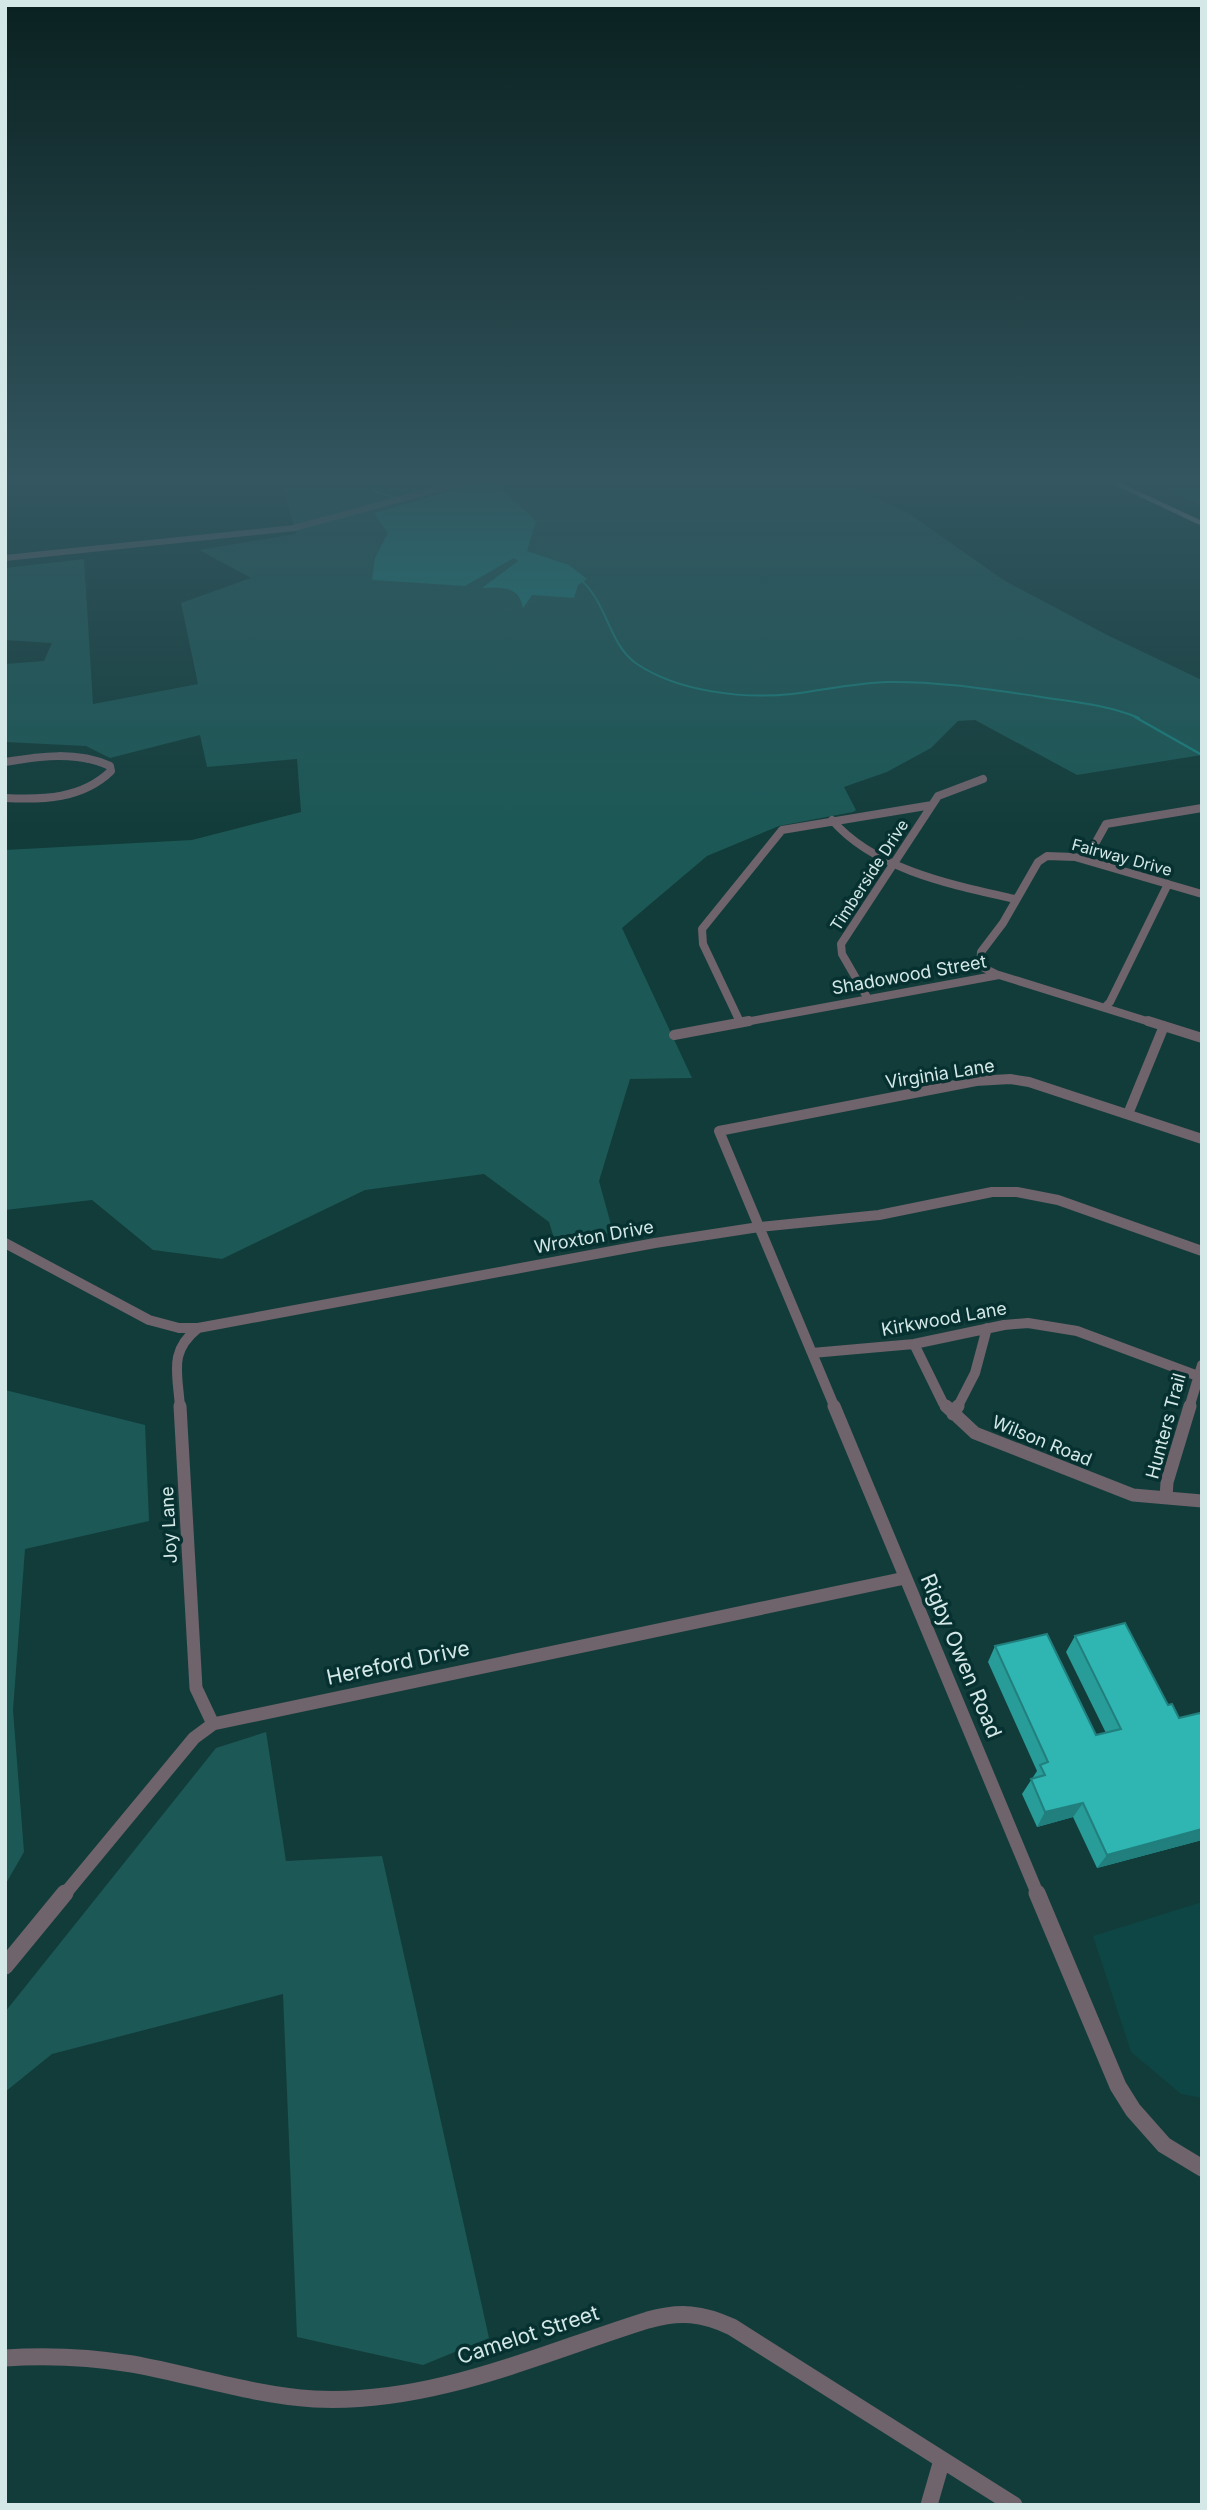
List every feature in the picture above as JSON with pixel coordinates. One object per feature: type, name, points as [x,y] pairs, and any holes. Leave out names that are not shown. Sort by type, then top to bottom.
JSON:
[{"type":"street","points":[[5,762],[54,757],[105,762],[111,771],[99,782],[77,792],[37,798],[5,799]]},
{"type":"street","points":[[740,1022],[703,944],[702,929],[782,831],[832,820],[932,805],[945,792],[983,779]]},
{"type":"street","name":"Timberside Drive","points":[[868,999],[842,954],[841,944],[932,805]]},
{"type":"street","points":[[1086,859],[1106,824],[1202,808]]},
{"type":"street","points":[[832,820],[866,848],[894,864],[1015,899],[979,959],[980,965],[999,975]]},
{"type":"street","name":"Fairway Drive","points":[[1015,899],[1038,862],[1048,856],[1086,859],[1202,894]]},
{"type":"street","points":[[1105,1007],[1110,1002],[1168,884]]},
{"type":"street","name":"Shadowood Street","points":[[674,1035],[999,975],[1202,1038]]},
{"type":"street","points":[[1128,1114],[1164,1026]]},
{"type":"street","name":"Virginia Lane","points":[[719,1131],[992,1079],[1028,1082],[1202,1139]]},
{"type":"street","name":"Rigby Owen Road","points":[[719,1131],[1118,2086],[1133,2110],[1164,2145],[1202,2168]]},
{"type":"street","name":"Wroxton Drive","points":[[5,1243],[149,1320],[179,1328],[198,1328],[655,1243],[758,1227],[879,1215],[992,1192],[1017,1192],[1058,1200],[1202,1251]]},
{"type":"street","name":"Kirkwood Lane","points":[[812,1353],[914,1344],[987,1328],[1028,1323],[1077,1331],[1200,1370]]},
{"type":"street","name":"Joy Lane","points":[[198,1328],[184,1339],[177,1352],[196,1688],[213,1724]]},
{"type":"street","points":[[953,1414],[966,1394],[985,1342],[987,1328]]},
{"type":"street","name":"Wilson Road","points":[[914,1344],[943,1403],[975,1433],[1133,1495],[1202,1501]]},
{"type":"street","name":"Hunters Trail","points":[[1166,1498],[1167,1482],[1200,1370]]},
{"type":"street","name":"Hereford Drive","points":[[5,1966],[194,1738],[213,1724],[905,1578]]},
{"type":"street","name":"Camelot Street","points":[[5,2358],[30,2354],[91,2356],[126,2361],[261,2392],[313,2399],[349,2399],[435,2389],[643,2322],[691,2313],[732,2327],[1014,2505]]},
{"type":"street","points":[[929,2505],[942,2460]]},
{"type":"shaded area","points":[[5,594],[86,594],[93,704],[198,684],[181,603],[206,594],[1030,594],[1107,635],[1202,680],[1202,755],[1077,775],[975,720],[958,721],[931,748],[887,772],[844,787],[856,810],[853,812],[779,826],[707,856],[622,928],[692,1078],[630,1079],[599,1181],[613,1232],[557,1248],[549,1222],[484,1174],[365,1190],[222,1259],[153,1250],[92,1200],[5,1210],[5,850],[192,840],[301,812],[297,759],[207,767],[200,735],[110,758],[86,746],[5,742],[5,664],[44,661],[52,643],[5,640]]},
{"type":"shaded area","points":[[575,594],[574,598],[532,595],[523,608],[518,595]]},
{"type":"shaded area","points":[[5,1390],[145,1425],[149,1521],[25,1549],[13,1710],[24,1852],[5,1885]]},
{"type":"shaded area","points":[[266,1732],[286,1861],[382,1856],[489,2338],[423,2365],[297,2337],[283,1994],[52,2054],[5,2092],[5,2012],[216,1748]]},
{"type":"shaded area","points":[[1202,1902],[1202,2098],[1181,2094],[1131,2052],[1093,1936]]},
{"type":"building","points":[[1125,1623],[1168,1705],[1172,1704],[1179,1718],[1200,1713],[1202,1716],[1202,1829],[1107,1855],[1083,1803],[1045,1812],[1031,1779],[1045,1775],[1040,1765],[1048,1762],[995,1646],[1047,1634],[1096,1735],[1121,1729],[1075,1636]]},
{"type":"waterway","points":[[593,594],[614,636],[628,656],[654,674],[692,687],[732,694],[773,695],[875,683],[924,683],[980,688],[1088,704],[1139,718]]},
{"type":"waterway","points":[[1135,717],[1202,755]]}]
